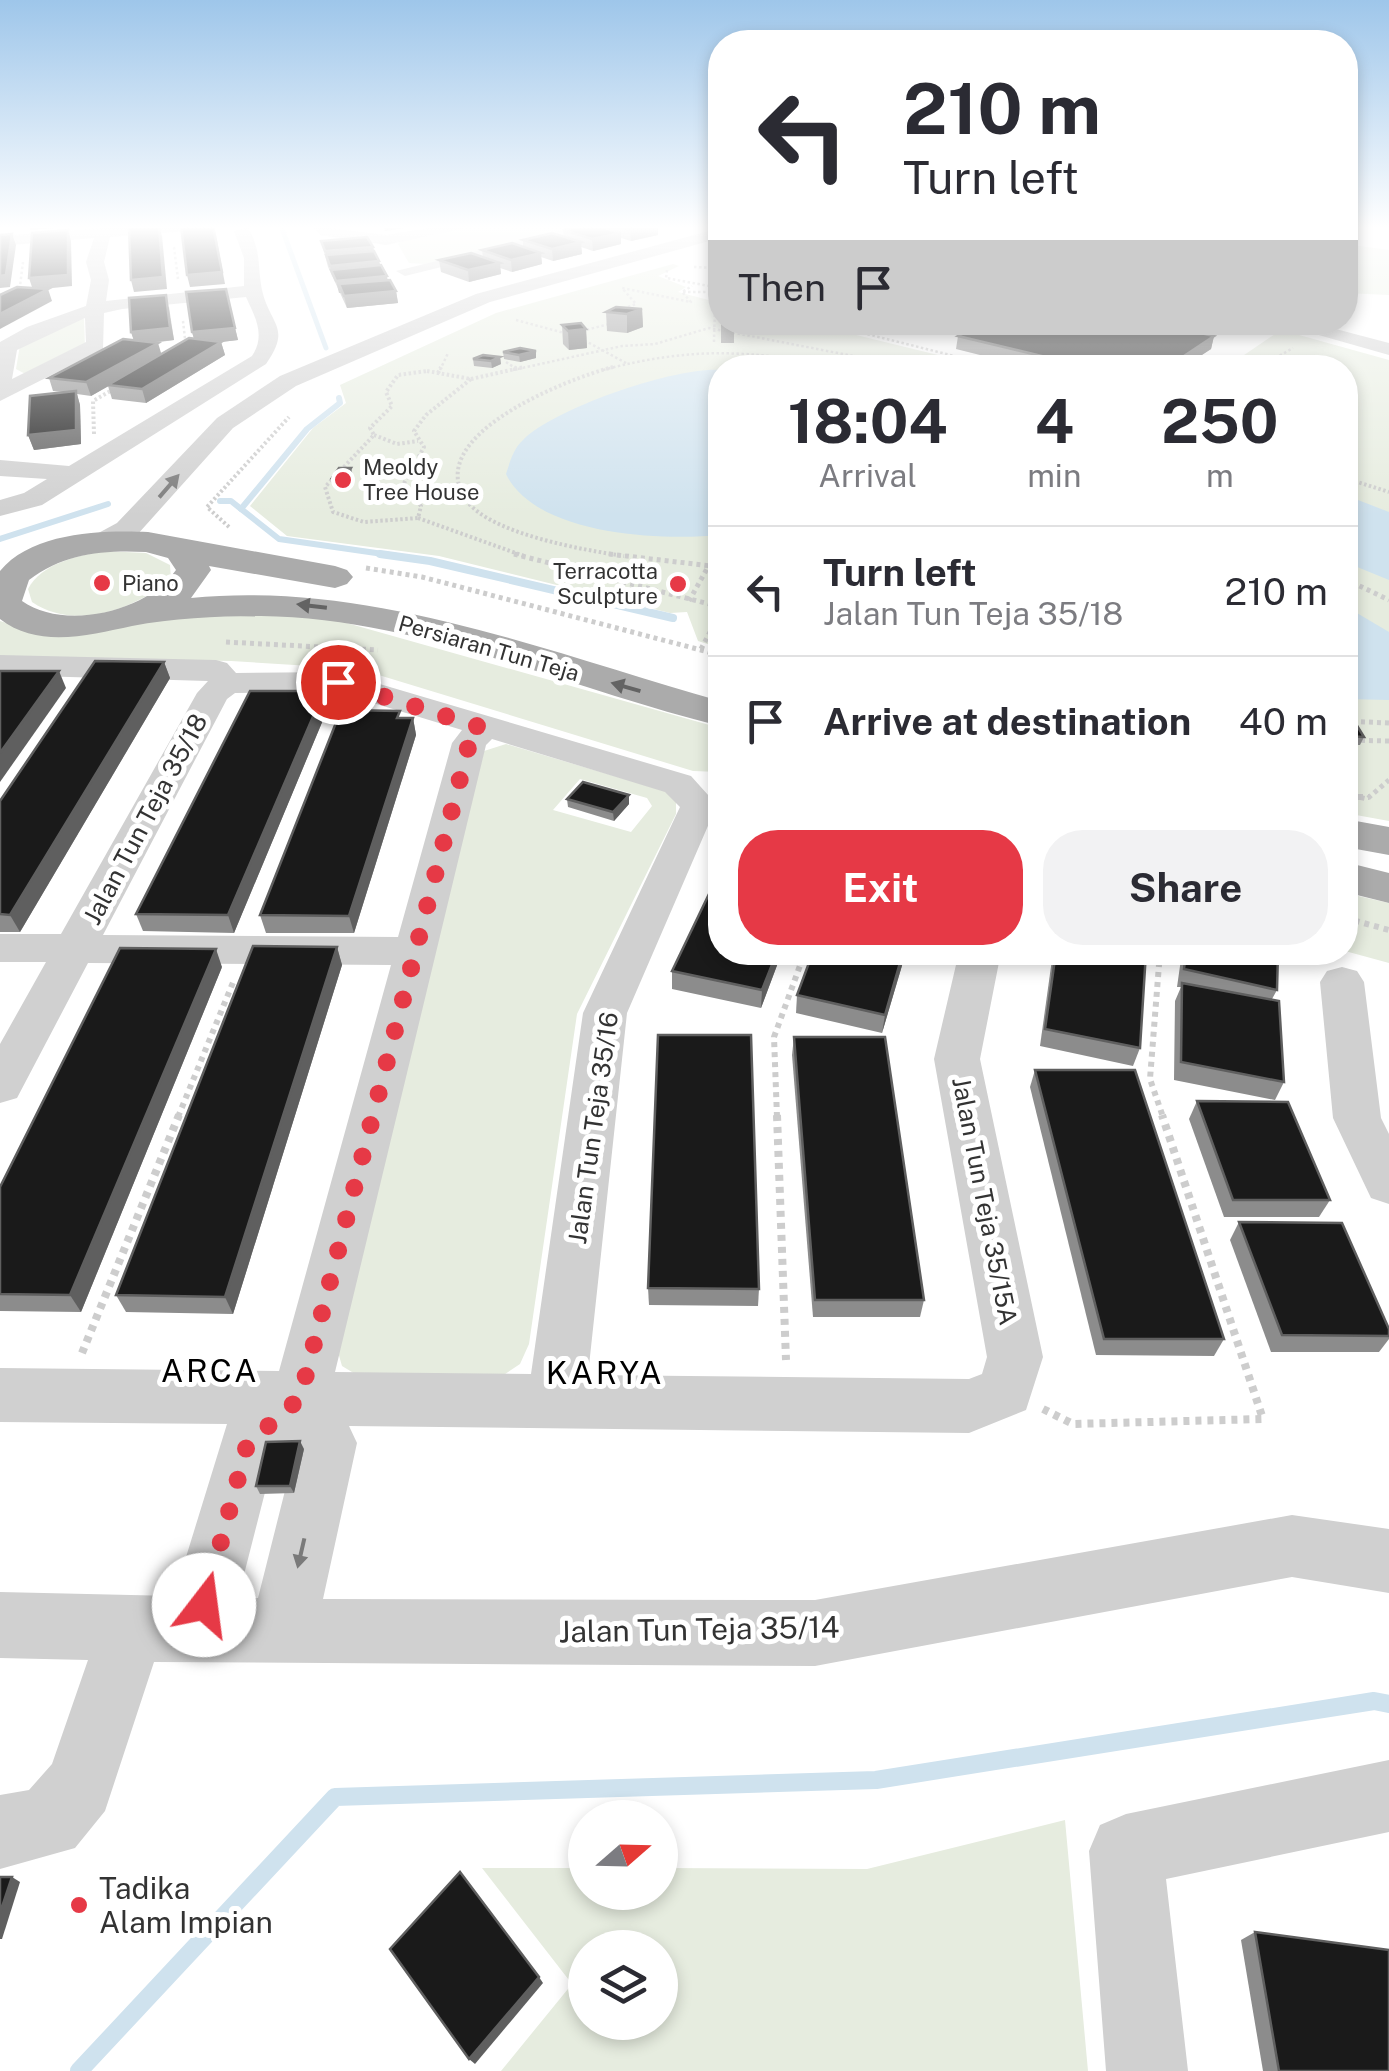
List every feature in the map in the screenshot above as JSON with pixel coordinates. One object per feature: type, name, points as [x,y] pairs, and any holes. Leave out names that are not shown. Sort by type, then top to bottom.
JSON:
[{"type":"main road","name":"Persiaran Tun Teja","points":[[43,558],[92,544],[172,543],[386,586],[497,614]]},
{"type":"main road","points":[[136,615],[169,600],[190,582],[190,560],[172,543]]},
{"type":"main road","points":[[0,566],[43,558]]},
{"type":"main road","points":[[7,613],[3,593],[10,580],[43,558]]},
{"type":"main road","name":"Persiaran Tun Teja","points":[[7,613],[68,626],[224,602],[327,608],[384,618],[708,711]]},
{"type":"main road","points":[[1358,835],[1389,840]]},
{"type":"main road","points":[[1358,880],[1389,888]]},
{"type":"street","points":[[48,323],[6,347],[1,387],[90,352],[96,346],[95,323]]},
{"type":"street","points":[[0,508],[33,498],[259,360],[268,347],[267,323]]},
{"type":"street","points":[[92,544],[128,528],[226,423],[288,380],[424,323]]},
{"type":"street","points":[[242,438],[254,424],[316,382],[449,323]]},
{"type":"street","points":[[1334,335],[1389,349]]},
{"type":"street","points":[[0,468],[74,474]]},
{"type":"street","points":[[0,665],[216,670],[227,683],[338,682],[483,728],[469,744],[300,1398],[247,1445],[164,1630],[80,1786],[49,1822],[0,1832]]},
{"type":"street","name":"Jalan Tun Teja 35/18","points":[[0,1086],[213,693],[227,683]]},
{"type":"street","name":"Jalan Tun Teja 35/16","points":[[483,728],[705,790],[605,1013],[556,1402]]},
{"type":"street","points":[[0,948],[414,951]]},
{"type":"street","name":"Jalan Tun Teja 35/15A","points":[[977,965],[957,1059],[1015,1357],[1006,1391]]},
{"type":"street","points":[[1342,982],[1357,1118],[1389,1184]]},
{"type":"street","points":[[0,1395],[969,1406],[1006,1391]]},
{"type":"street","points":[[282,1632],[327,1443],[300,1398]]},
{"type":"street","name":"Jalan Tun Teja 35/14","points":[[0,1625],[282,1632],[815,1633],[1292,1546],[1389,1561]]},
{"type":"street","points":[[1148,2071],[1126,1851],[1389,1796]]},
{"type":"path","points":[[183,323],[186,348]]},
{"type":"path","points":[[526,323],[578,337],[627,364]]},
{"type":"path","points":[[571,328],[587,332],[613,323]]},
{"type":"path","points":[[418,441],[397,444],[374,435],[370,428],[392,406],[386,392],[398,374],[438,372],[472,380],[603,350],[655,344],[684,332],[708,328]]},
{"type":"path","points":[[751,335],[835,355]]},
{"type":"path","points":[[871,335],[950,355]]},
{"type":"path","points":[[1281,355],[1297,346]]},
{"type":"path","points":[[438,372],[448,353]]},
{"type":"path","points":[[690,601],[708,566],[573,547],[496,523],[477,510],[457,482],[463,456],[492,422],[539,393],[627,364],[670,355],[749,355]]},
{"type":"path","points":[[498,364],[509,361],[520,371]]},
{"type":"path","points":[[418,518],[421,506],[408,496],[403,485],[424,447],[414,431],[418,421],[438,402],[468,388],[472,380]]},
{"type":"path","points":[[94,436],[93,401],[124,383]]},
{"type":"path","points":[[230,528],[206,506],[290,416]]},
{"type":"path","points":[[374,435],[325,487],[333,512],[364,522],[418,518],[435,521],[488,548],[708,604]]},
{"type":"path","points":[[1358,482],[1389,492]]},
{"type":"path","points":[[366,568],[422,577],[708,652]]},
{"type":"path","points":[[1358,585],[1389,600]]},
{"type":"path","points":[[701,650],[708,637]]},
{"type":"path","points":[[1358,722],[1389,722]]},
{"type":"path","points":[[1365,722],[1375,740]]},
{"type":"path","points":[[1358,740],[1389,741]]},
{"type":"path","points":[[1358,797],[1367,799],[1389,780]]},
{"type":"path","points":[[1358,922],[1389,930]]},
{"type":"path","points":[[65,1396],[246,950]]},
{"type":"path","points":[[788,1404],[774,1036],[800,965]]},
{"type":"path","points":[[1006,1391],[1073,1424],[1263,1420],[1150,1080],[1159,965]]},
{"type":"shaded area","points":[[66,323],[84,323],[85,347],[29,376],[16,369],[20,345]]},
{"type":"shaded area","points":[[475,323],[708,323],[708,335],[856,335],[938,355],[708,355],[708,644],[698,641],[687,612],[670,613],[439,556],[287,536],[250,506],[313,428],[346,403],[340,385]]},
{"type":"shaded area","points":[[1274,335],[1299,335],[1389,360],[1389,821],[1358,815],[1358,355],[1244,355]]},
{"type":"shaded area","points":[[104,551],[146,553],[170,565],[171,579],[141,599],[105,613],[67,615],[32,602],[28,589],[42,573],[72,558]]},
{"type":"shaded area","points":[[211,612],[329,618],[708,725],[708,772],[693,771],[359,669],[231,661],[0,657],[0,621],[33,631]]},
{"type":"shaded area","points":[[506,744],[665,791],[676,799],[676,814],[577,1014],[529,1344],[520,1364],[496,1380],[367,1381],[342,1366],[336,1345],[484,751]],"holes":[[[580,779],[647,798],[652,806],[631,832],[553,810]]]},
{"type":"shaded area","points":[[1358,896],[1389,903],[1389,963],[1358,955]]},
{"type":"shaded area","points":[[1065,1820],[1088,2071],[501,2071],[568,1989],[568,2040],[678,2040],[678,1930],[568,1930],[568,1979],[482,1868],[568,1868],[568,1910],[678,1910],[678,1868],[867,1869]]},
{"type":"water","points":[[708,371],[708,536],[634,534],[571,522],[543,510],[521,494],[506,474],[520,444],[561,415],[646,382]]},
{"type":"water","points":[[1358,500],[1389,512],[1389,580],[1358,567]]},
{"type":"water","points":[[1358,614],[1389,632],[1389,700],[1358,699]]},
{"type":"building","points":[[130,323],[169,323],[170,328],[131,332]]},
{"type":"building","points":[[191,323],[234,323],[235,328],[192,332]]},
{"type":"building","points":[[581,323],[586,329],[568,331],[562,325]]},
{"type":"building","points":[[958,336],[1214,336],[1186,355],[1037,355]]},
{"type":"building","points":[[189,338],[221,342],[142,389],[108,385]]},
{"type":"building","points":[[123,339],[158,343],[86,382],[49,378]]},
{"type":"building","points":[[520,348],[536,351],[519,355],[503,352]]},
{"type":"building","points":[[483,355],[500,357],[491,361],[473,359]]},
{"type":"building","points":[[76,391],[76,430],[28,435],[30,396]]},
{"type":"building","points":[[339,468],[351,468],[345,478],[332,478]]},
{"type":"building","points":[[95,661],[164,662],[10,915],[0,914],[0,801]]},
{"type":"building","points":[[0,671],[59,671],[0,753]]},
{"type":"building","points":[[250,691],[324,691],[228,915],[136,914]]},
{"type":"building","points":[[341,710],[400,711],[397,718],[413,718],[349,916],[260,915]]},
{"type":"building","points":[[583,782],[629,795],[613,812],[567,799]]},
{"type":"building","points":[[708,896],[708,965],[772,965],[762,990],[672,971]]},
{"type":"building","points":[[253,946],[337,947],[225,1297],[116,1295]]},
{"type":"building","points":[[120,948],[216,949],[70,1295],[0,1294],[0,1187]]},
{"type":"building","points":[[808,965],[899,965],[885,1015],[797,995]]},
{"type":"building","points":[[1054,965],[1145,965],[1140,1048],[1045,1029]]},
{"type":"building","points":[[1184,965],[1278,965],[1277,990],[1184,969]]},
{"type":"building","points":[[1182,983],[1279,1001],[1284,1082],[1181,1062]]},
{"type":"building","points":[[658,1035],[751,1035],[759,1289],[648,1288]]},
{"type":"building","points":[[794,1037],[885,1037],[924,1300],[815,1300]]},
{"type":"building","points":[[1035,1070],[1135,1070],[1224,1339],[1104,1339]]},
{"type":"building","points":[[1197,1101],[1288,1102],[1330,1200],[1233,1200]]},
{"type":"building","points":[[1239,1222],[1342,1223],[1389,1336],[1282,1335]]},
{"type":"building","points":[[300,1441],[290,1486],[256,1486],[266,1442]]},
{"type":"building","points":[[460,1872],[539,1977],[469,2059],[390,1949]]},
{"type":"building","points":[[0,1877],[12,1877],[0,1913]]},
{"type":"building","points":[[1255,1932],[1389,1950],[1389,2071],[1279,2071]]},
{"type":"waterway","points":[[317,323],[326,348]]},
{"type":"waterway","points":[[241,509],[307,429],[340,403],[339,398]]},
{"type":"waterway","points":[[220,501],[231,501],[241,509]]},
{"type":"waterway","points":[[0,539],[108,504]]},
{"type":"waterway","points":[[241,509],[279,539],[397,556]]},
{"type":"waterway","points":[[380,554],[430,561],[673,618]]},
{"type":"waterway","points":[[79,2071],[335,1797],[876,1780],[1374,1701],[1389,1704]]},
{"type":"place","name":"Meoldy Tree House","points":[[343,480]]},
{"type":"place","name":"Piano","points":[[102,583]]},
{"type":"place","name":"Terracotta Sculpture","points":[[678,584]]},
{"type":"place","name":"Tadika Alam Impian","points":[[79,1905]]},
{"type":"district","name":"ARCA","points":[[210,1370]]},
{"type":"district","name":"KARYA","points":[[605,1372]]},
{"type":"route","points":[[204,1605],[247,1445],[300,1398],[469,744],[483,728],[338,682]]}]
